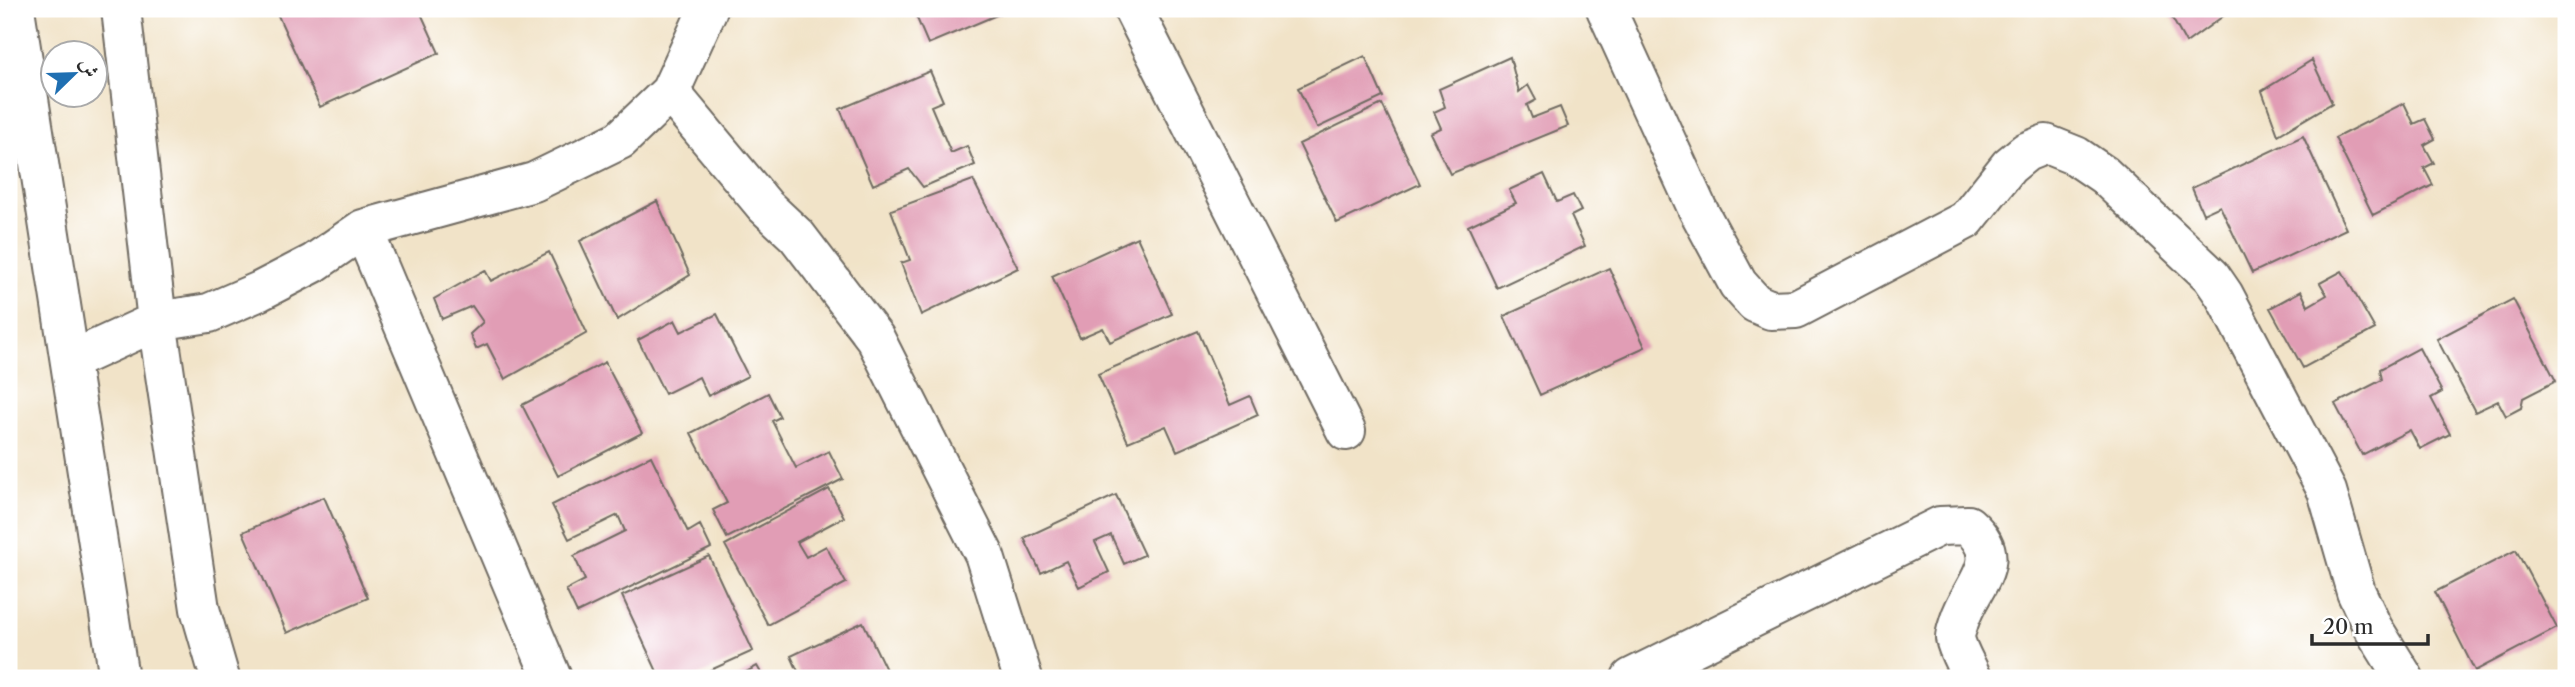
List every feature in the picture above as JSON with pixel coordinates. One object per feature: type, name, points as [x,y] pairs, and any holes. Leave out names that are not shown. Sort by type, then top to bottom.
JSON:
[{"type":"street","points":[[15,9],[120,678]]},
{"type":"street","points":[[121,9],[158,321],[200,609],[220,678]]},
{"type":"street","points":[[70,361],[158,321],[209,313],[260,291],[314,262],[363,229],[534,182],[621,140],[670,92],[708,9]]},
{"type":"street","points":[[1133,9],[1346,431]]},
{"type":"street","points":[[1606,9],[1697,208],[1738,284],[1755,303],[1771,310],[1796,309],[1966,220],[2009,166],[2026,152],[2046,144],[2076,156],[2104,176],[2211,276],[2224,295],[2327,491],[2356,592],[2404,678]]},
{"type":"street","points":[[670,92],[765,206],[797,236],[875,338],[984,554],[1023,678]]},
{"type":"street","points":[[363,229],[552,678]]},
{"type":"street","points":[[1631,678],[1940,526],[1968,525],[1980,536],[1988,550],[1986,568],[1961,615],[1955,636],[1972,678]]},
{"type":"building","points":[[275,9],[419,9],[439,53],[320,107]]},
{"type":"building","points":[[913,9],[1011,9],[928,44]]},
{"type":"building","points":[[2167,9],[2233,9],[2186,43]]},
{"type":"building","points":[[1365,56],[1383,97],[1317,128],[1298,88]]},
{"type":"building","points":[[1510,57],[1519,92],[1528,85],[1536,100],[1527,105],[1532,118],[1560,107],[1568,126],[1450,174],[1430,133],[1441,128],[1434,112],[1445,107],[1439,89]]},
{"type":"building","points":[[2312,60],[2332,103],[2278,135],[2262,91]]},
{"type":"building","points":[[930,71],[943,101],[931,106],[951,153],[967,146],[975,165],[923,187],[909,169],[873,185],[840,109]]},
{"type":"building","points":[[2404,103],[2414,124],[2425,119],[2435,139],[2424,145],[2434,163],[2424,168],[2433,185],[2373,215],[2335,138]]},
{"type":"building","points":[[1382,104],[1420,184],[1337,223],[1299,144]]},
{"type":"building","points":[[2303,136],[2346,229],[2252,273],[2220,206],[2203,214],[2192,188]]},
{"type":"building","points":[[1544,174],[1557,202],[1573,195],[1581,211],[1571,216],[1585,246],[1497,288],[1468,226],[1516,203],[1509,190]]},
{"type":"building","points":[[973,180],[1018,268],[921,315],[901,263],[910,260],[891,210]]},
{"type":"building","points":[[657,201],[690,275],[617,320],[580,241]]},
{"type":"building","points":[[1137,237],[1172,314],[1110,342],[1103,328],[1080,338],[1052,276]]},
{"type":"building","points":[[549,252],[587,333],[505,379],[487,344],[476,349],[470,334],[483,322],[472,306],[442,319],[434,299],[485,270],[491,281]]},
{"type":"building","points":[[1609,268],[1645,347],[1540,395],[1504,316]]},
{"type":"building","points":[[2342,271],[2375,329],[2303,368],[2270,308],[2301,291],[2308,306],[2327,295],[2320,283]]},
{"type":"building","points":[[2513,299],[2556,381],[2523,398],[2521,408],[2506,416],[2498,401],[2475,412],[2437,339]]},
{"type":"building","points":[[717,314],[748,376],[708,396],[699,377],[665,394],[638,340],[675,320],[681,332]]},
{"type":"building","points":[[1198,331],[1230,405],[1250,396],[1258,415],[1177,451],[1166,426],[1128,442],[1098,374]]},
{"type":"building","points":[[2419,348],[2442,392],[2431,398],[2450,434],[2420,449],[2410,430],[2362,455],[2335,404],[2382,380],[2380,369]]},
{"type":"building","points":[[605,362],[642,433],[558,476],[522,405]]},
{"type":"building","points":[[768,393],[780,417],[772,421],[796,468],[829,451],[843,479],[727,538],[713,510],[727,503],[691,433]]},
{"type":"building","points":[[651,456],[688,532],[700,525],[711,548],[577,613],[566,590],[585,580],[574,556],[625,531],[618,515],[569,539],[552,505]]},
{"type":"building","points":[[829,489],[844,517],[797,542],[806,557],[826,546],[846,583],[768,625],[725,545]]},
{"type":"building","points":[[1116,495],[1144,555],[1124,564],[1111,535],[1095,542],[1109,572],[1079,587],[1066,561],[1041,573],[1024,538]]},
{"type":"building","points":[[324,497],[368,598],[287,633],[243,532]]},
{"type":"building","points":[[2516,550],[2557,628],[2475,671],[2435,592]]},
{"type":"building","points":[[709,556],[753,651],[693,678],[660,678],[622,596]]},
{"type":"building","points":[[863,622],[890,678],[801,678],[791,656]]},
{"type":"building","points":[[757,666],[764,678],[735,678]]}]
